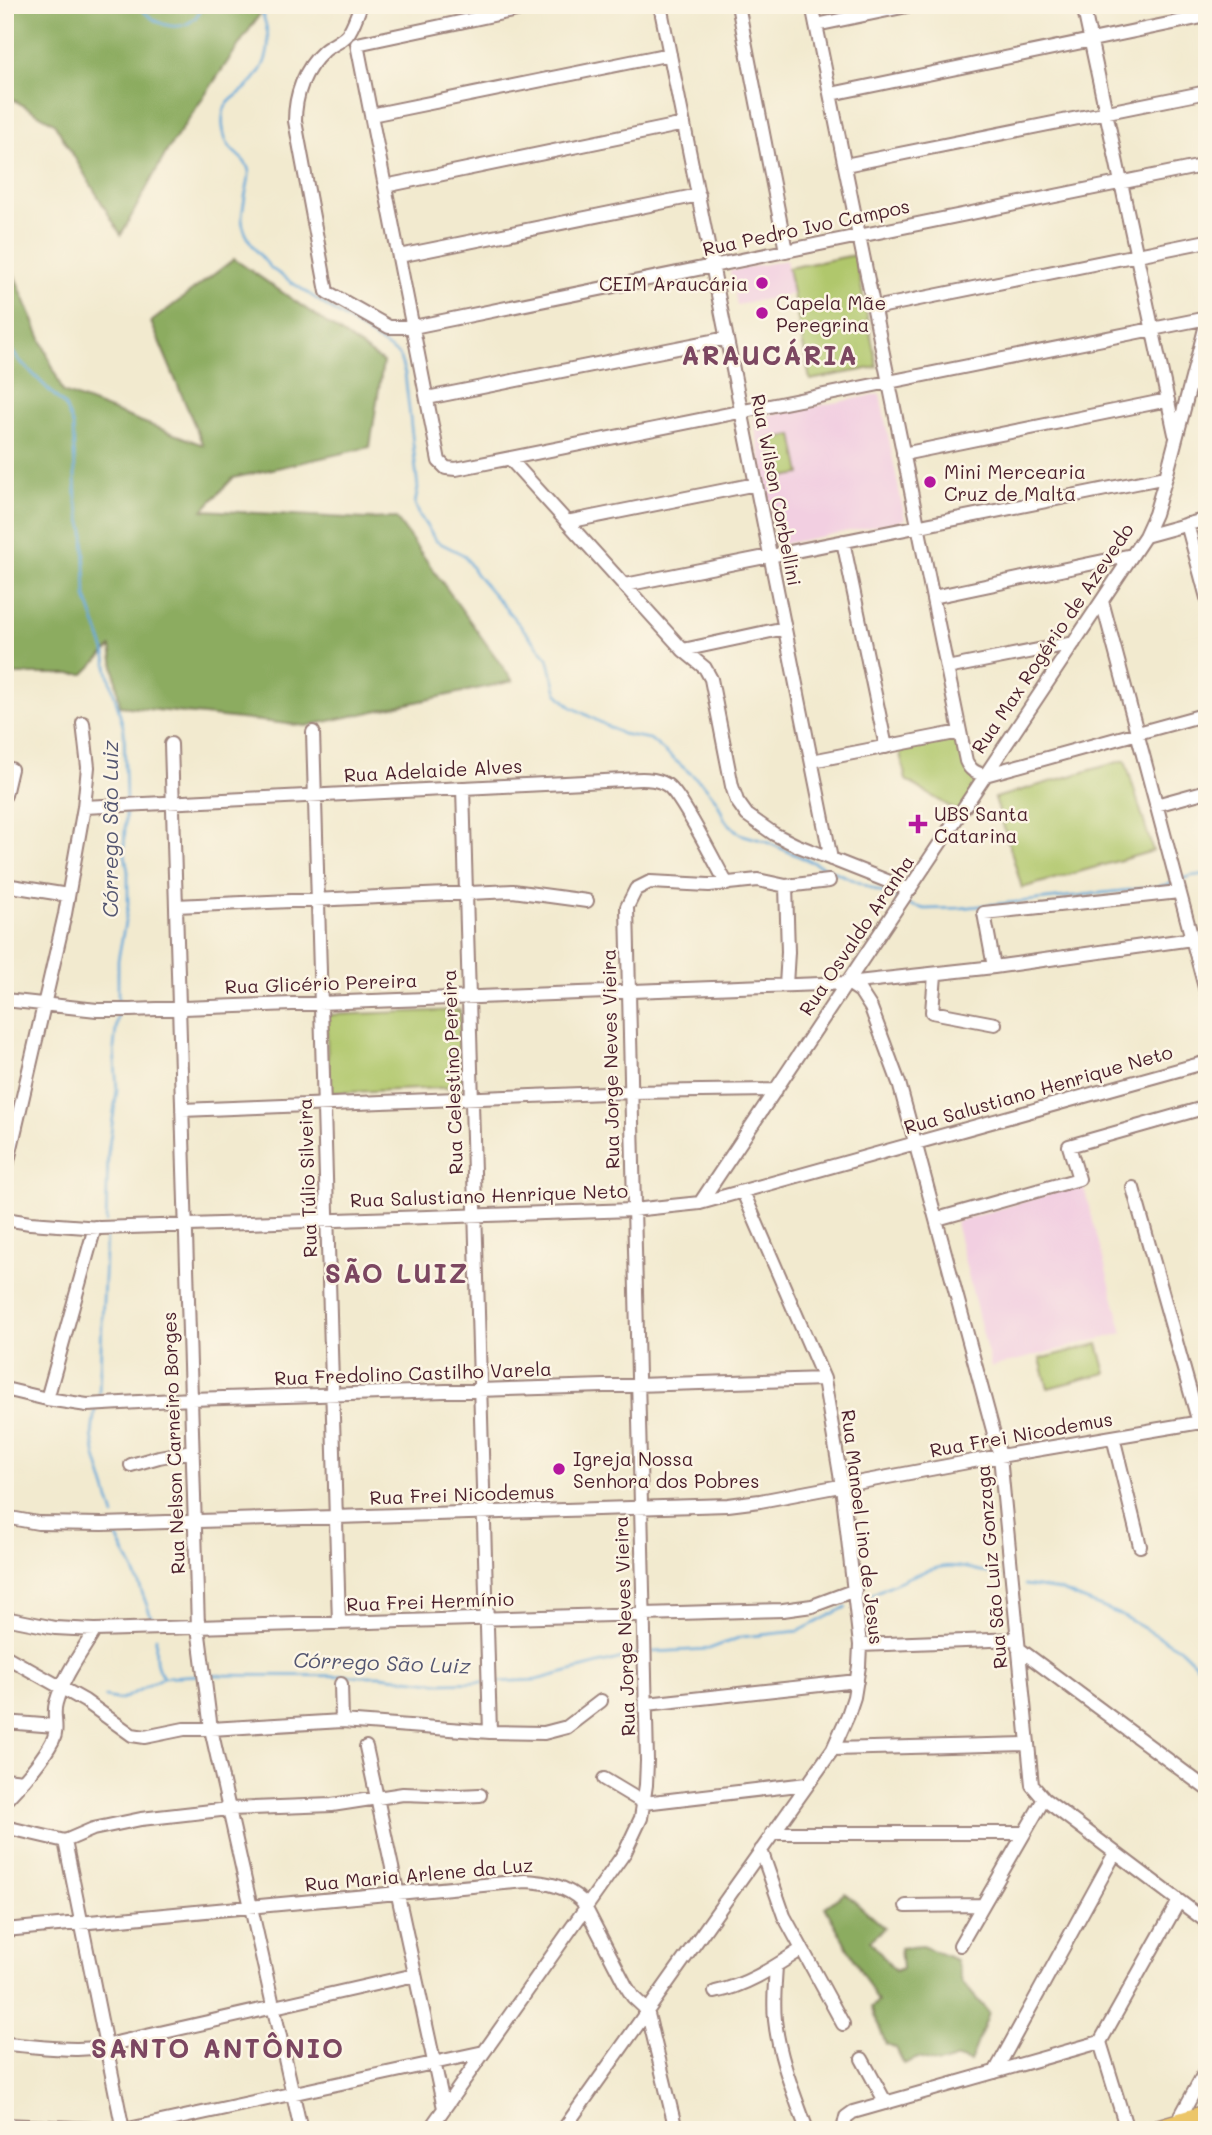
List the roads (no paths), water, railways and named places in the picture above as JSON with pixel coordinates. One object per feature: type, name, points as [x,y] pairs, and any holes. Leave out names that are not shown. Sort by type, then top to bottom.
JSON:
[{"type":"main road","points":[[1185,2126],[1207,2113]]},
{"type":"main road","points":[[1149,2130],[1207,2126]]},
{"type":"street","points":[[361,5],[352,39],[371,115],[439,461],[446,468],[456,470],[1207,319]]},
{"type":"street","points":[[413,327],[389,327],[331,296],[324,286],[298,144],[295,107],[306,74],[326,49],[352,39],[540,5]]},
{"type":"street","name":"Rua Wilson Corbellini","points":[[660,5],[831,859]]},
{"type":"street","points":[[738,5],[786,251]]},
{"type":"street","points":[[812,5],[966,761],[976,773],[985,775],[1207,714]]},
{"type":"street","points":[[816,25],[912,5]]},
{"type":"street","points":[[1083,5],[1176,438]]},
{"type":"street","points":[[831,94],[1207,16]]},
{"type":"street","points":[[371,115],[670,54]]},
{"type":"street","points":[[845,165],[1207,92]]},
{"type":"street","points":[[385,186],[684,124]]},
{"type":"street","name":"Rua Pedro Ivo Campos","points":[[413,327],[1207,165]]},
{"type":"street","points":[[399,256],[699,195]]},
{"type":"street","points":[[874,308],[1207,241]]},
{"type":"street","name":"Rua Max Rogério de Azevedo","points":[[985,775],[1145,536],[1166,477],[1207,319]]},
{"type":"street","points":[[427,398],[727,338]]},
{"type":"street","points":[[903,454],[1168,400]]},
{"type":"street","points":[[510,459],[683,650],[705,668],[711,679],[732,786],[737,801],[747,815],[774,834],[909,892]]},
{"type":"street","points":[[625,585],[1166,477]]},
{"type":"street","points":[[567,522],[756,484]]},
{"type":"street","points":[[1145,536],[1207,519]]},
{"type":"street","points":[[1187,524],[1207,598]]},
{"type":"street","points":[[843,541],[886,747]]},
{"type":"street","points":[[933,597],[1132,555]]},
{"type":"street","points":[[1102,601],[1207,995]]},
{"type":"street","points":[[683,650],[785,628]]},
{"type":"street","points":[[947,668],[1074,643]]},
{"type":"street","points":[[5,1174],[68,895],[84,807],[89,767],[83,723]]},
{"type":"street","name":"Rua Túlio Silveira","points":[[313,732],[339,1623]]},
{"type":"street","points":[[812,761],[960,732]]},
{"type":"street","name":"Rua Nelson Carneiro Borges","points":[[170,744],[198,1627],[211,1729],[301,2130]]},
{"type":"street","points":[[5,795],[10,769]]},
{"type":"street","name":"Rua Osvaldo Aranha","points":[[700,1203],[985,775]]},
{"type":"street","name":"Rua Adelaide Alves","points":[[84,807],[656,780],[666,784],[678,797],[726,884]]},
{"type":"street","name":"Rua Celestino Pereira","points":[[463,788],[490,1732]]},
{"type":"street","points":[[1156,804],[1207,791]]},
{"type":"street","points":[[726,884],[758,880],[786,886],[829,881]]},
{"type":"street","name":"Rua Jorge Neves Vieira","points":[[429,2130],[625,1852],[641,1818],[647,1761],[647,1704],[626,913],[635,889],[650,883],[726,884]]},
{"type":"street","points":[[5,886],[68,895]]},
{"type":"street","points":[[786,886],[786,985]]},
{"type":"street","points":[[994,967],[984,913],[1178,889]]},
{"type":"street","points":[[176,906],[520,891],[587,901]]},
{"type":"street","name":"Rua Glicério Pereira","points":[[5,1000],[130,1010],[848,983],[935,975],[1192,939]]},
{"type":"street","points":[[935,975],[932,1012],[995,1024]]},
{"type":"street","name":"Rua São Luiz Gonzaga","points":[[848,983],[860,991],[871,1008],[889,1052],[1000,1457],[1032,1785],[1044,1799],[1207,1922]]},
{"type":"street","name":"Rua Salustiano Henrique Neto","points":[[5,1219],[30,1223],[114,1227],[633,1210],[700,1203],[1207,1062]]},
{"type":"street","points":[[182,1110],[630,1092],[776,1090]]},
{"type":"street","points":[[937,1220],[1079,1179],[1069,1146],[1207,1107]]},
{"type":"street","points":[[1133,1188],[1203,1422]]},
{"type":"street","name":"Rua Manoel Lino de Jesus","points":[[563,2130],[833,1749],[848,1715],[857,1681],[860,1645],[855,1590],[842,1486],[824,1379],[743,1192]]},
{"type":"street","points":[[47,1399],[98,1227]]},
{"type":"street","name":"Rua Fredolino Castilho Varela","points":[[5,1389],[87,1405],[191,1399],[824,1379]]},
{"type":"street","name":"Rua Frei Nicodemus","points":[[5,1517],[38,1523],[68,1524],[728,1505],[1203,1422]]},
{"type":"street","points":[[1112,1437],[1140,1546]]},
{"type":"street","points":[[131,1465],[192,1451]]},
{"type":"street","name":"Rua Frei Hermínio","points":[[5,1618],[55,1628],[95,1630],[797,1609],[855,1590]]},
{"type":"street","points":[[5,1801],[54,1739],[54,1710],[61,1688],[95,1630]]},
{"type":"street","points":[[860,1645],[1017,1643],[1207,1789]]},
{"type":"street","points":[[5,1656],[92,1706],[138,1737],[184,1729],[342,1721],[490,1732],[544,1732],[558,1730],[577,1722],[601,1701]]},
{"type":"street","points":[[647,1704],[857,1681]]},
{"type":"street","points":[[341,1684],[342,1721]]},
{"type":"street","points":[[9,1721],[55,1726]]},
{"type":"street","points":[[833,1749],[1027,1744]]},
{"type":"street","points":[[366,1747],[444,2108]]},
{"type":"street","points":[[5,1779],[23,1780]]},
{"type":"street","points":[[604,1779],[644,1803],[807,1784]]},
{"type":"street","points":[[5,1827],[65,1841],[93,1829],[117,1823],[229,1809],[332,1805],[411,1794],[459,1797],[480,1795]]},
{"type":"street","points":[[960,1945],[1044,1799]]},
{"type":"street","points":[[772,1833],[1024,1833]]},
{"type":"street","points":[[65,1841],[123,2130]]},
{"type":"street","points":[[761,1850],[784,1916],[843,2024]]},
{"type":"street","points":[[995,2072],[1115,1853]]},
{"type":"street","name":"Rua Maria Arlene da Luz","points":[[5,1930],[525,1881],[541,1882],[573,1892],[587,1907],[626,1986],[647,2010],[676,2130]]},
{"type":"street","points":[[846,2127],[849,2114],[1100,2042],[1179,1901]]},
{"type":"street","points":[[906,1906],[983,1905]]},
{"type":"street","points":[[715,1992],[742,1985],[802,1949]]},
{"type":"street","points":[[776,1966],[774,2000],[779,2042],[807,2130]]},
{"type":"street","points":[[5,2044],[89,2049],[107,2047],[273,2006],[415,1975]]},
{"type":"street","points":[[1100,2042],[1127,2130]]},
{"type":"street","points":[[5,2125],[123,2130],[484,2052]]},
{"type":"street","points":[[862,2059],[886,2103]]},
{"type":"street","points":[[1185,2126],[1207,2067]]},
{"type":"waterway","points":[[138,5],[154,19],[172,26],[189,22],[203,5]]},
{"type":"waterway","points":[[259,5],[267,28],[266,59],[255,79],[228,103],[223,119],[227,142],[249,171],[242,214],[245,233],[272,269],[399,355],[405,374],[418,488],[415,504],[436,541],[464,555],[476,574],[548,658],[557,693],[570,706],[622,734],[650,739],[704,785],[717,801],[725,820],[740,834],[764,841],[897,899]]},
{"type":"waterway","name":"Córrego São Luiz","points":[[5,277],[8,288],[5,309]]},
{"type":"waterway","name":"Córrego São Luiz","points":[[5,336],[6,343],[18,359],[65,406],[73,426],[76,499],[84,531],[86,597],[105,651],[124,730],[126,801]]},
{"type":"waterway","name":"Córrego São Luiz","points":[[118,1006],[118,960],[128,906],[128,871],[124,849],[126,811]]},
{"type":"waterway","points":[[1179,880],[1207,874]]},
{"type":"waterway","points":[[906,904],[925,909],[961,908],[1173,883]]},
{"type":"waterway","name":"Córrego São Luiz","points":[[106,1222],[108,1153],[117,1090],[114,1047],[118,1012]]},
{"type":"waterway","name":"Córrego São Luiz","points":[[99,1393],[106,1232]]},
{"type":"waterway","name":"Córrego São Luiz","points":[[95,1409],[92,1435],[114,1516]]},
{"type":"waterway","name":"Córrego São Luiz","points":[[114,1532],[134,1571],[152,1619]]},
{"type":"waterway","name":"Córrego São Luiz","points":[[864,1598],[912,1576],[941,1567],[964,1568],[1001,1577]]},
{"type":"waterway","name":"Córrego São Luiz","points":[[1025,1585],[1059,1590],[1119,1614],[1179,1648],[1207,1675]]},
{"type":"waterway","name":"Córrego São Luiz","points":[[653,1652],[709,1649],[741,1637],[799,1631],[846,1607]]},
{"type":"waterway","name":"Córrego São Luiz","points":[[156,1637],[157,1664],[164,1677]]},
{"type":"waterway","name":"Córrego São Luiz","points":[[494,1682],[536,1680],[638,1654]]},
{"type":"waterway","points":[[105,1697],[121,1700],[164,1677],[201,1675]]},
{"type":"waterway","name":"Córrego São Luiz","points":[[208,1675],[380,1676],[443,1683],[484,1682]]},
{"type":"place","name":"CEIM Araucária","points":[[762,283]]},
{"type":"place","name":"Capela Mãe Peregrina","points":[[762,313]]},
{"type":"place","name":"Mini Mercearia Cruz de Malta","points":[[930,482]]},
{"type":"place","name":"UBS Santa Catarina","points":[[918,824]]},
{"type":"place","name":"Igreja Nossa Senhora dos Pobres","points":[[559,1469]]},
{"type":"district","name":"ARAUCÁRIA","points":[[770,355]]},
{"type":"district","name":"SÃO LUIZ","points":[[397,1273]]},
{"type":"district","name":"SANTO ANTÔNIO","points":[[218,2048]]}]
